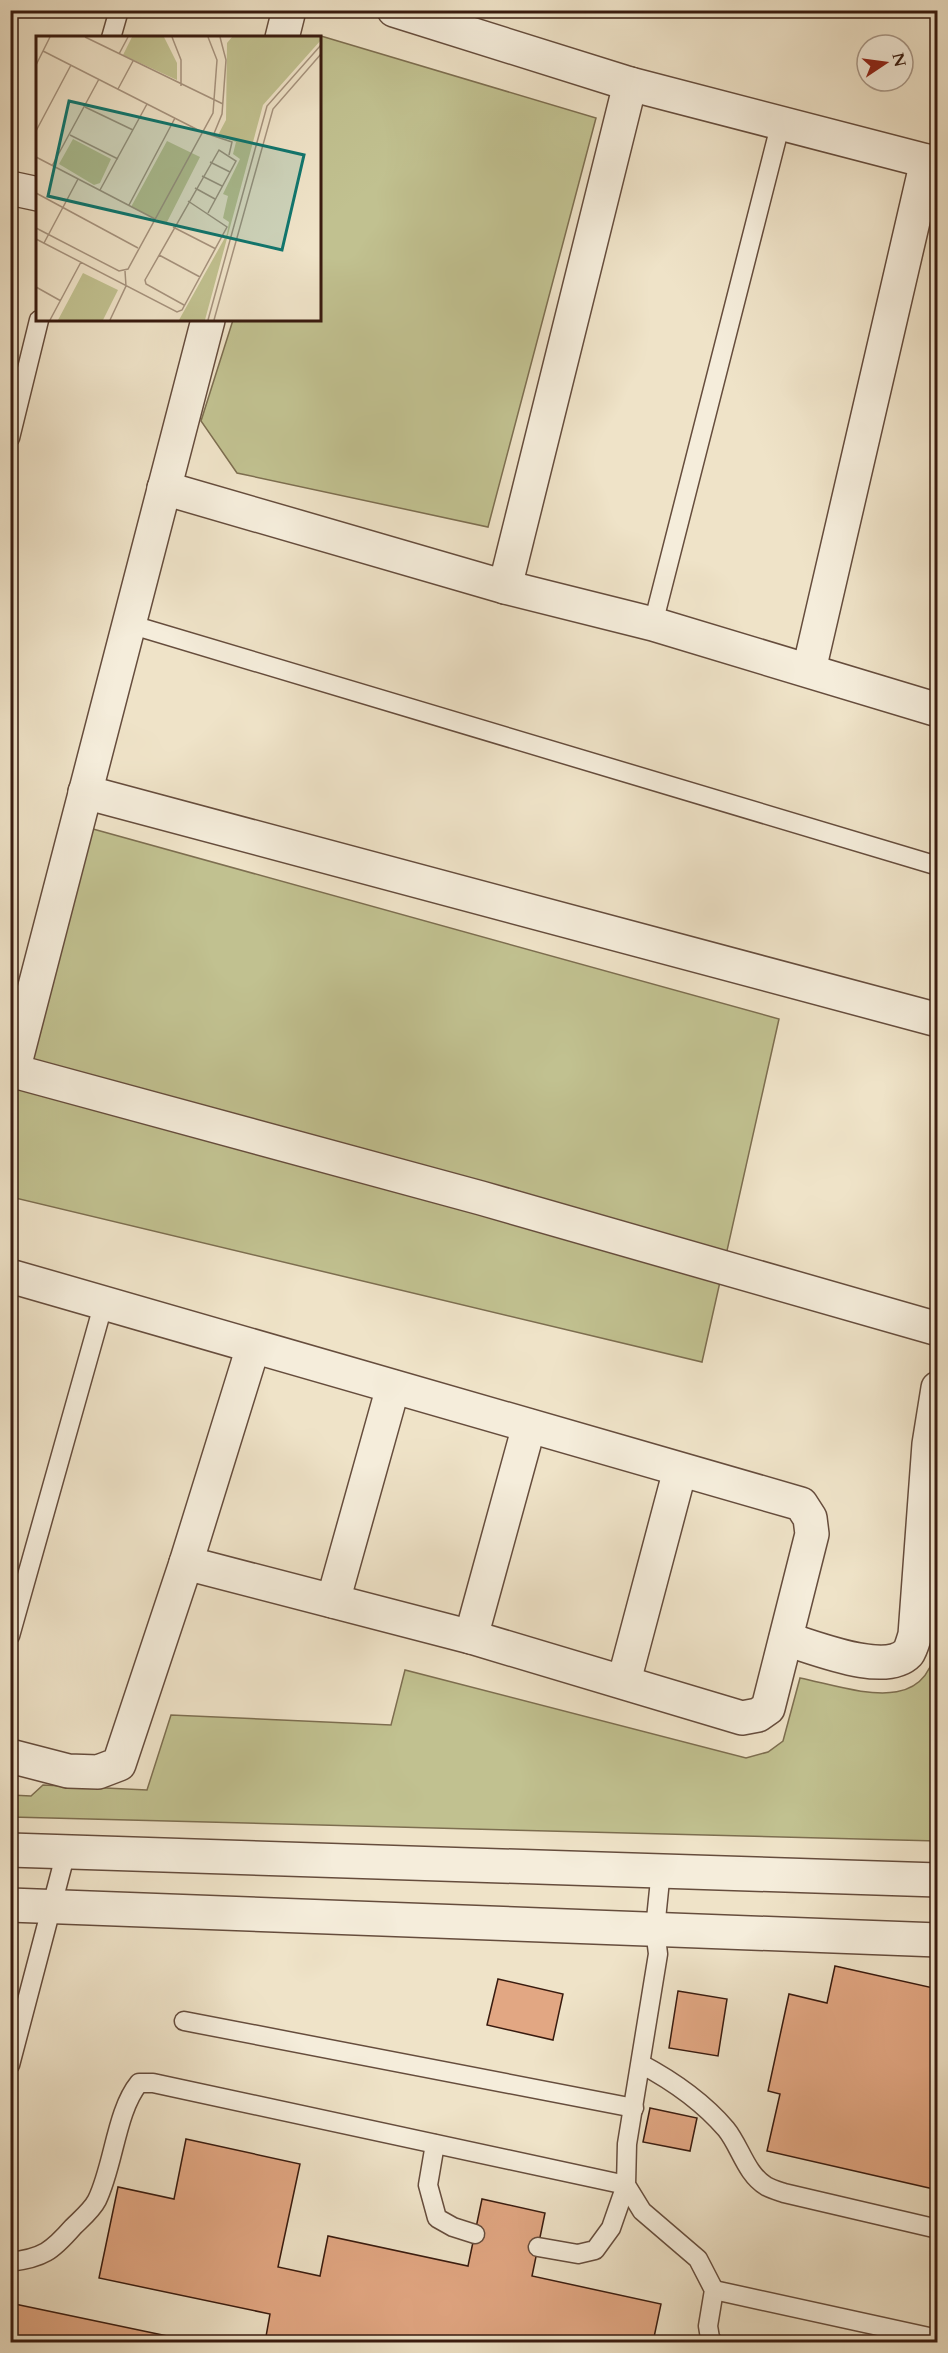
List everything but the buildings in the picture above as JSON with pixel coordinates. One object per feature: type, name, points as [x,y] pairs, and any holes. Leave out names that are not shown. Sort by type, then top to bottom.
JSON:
[{"type":"street","points":[[282,36],[289,10]]},
{"type":"street","points":[[394,10],[630,84],[932,162],[809,670]]},
{"type":"street","points":[[505,587],[630,84]]},
{"type":"street","points":[[10,188],[36,194]]},
{"type":"street","points":[[208,321],[12,1070],[481,1198],[938,1329]]},
{"type":"street","points":[[164,488],[505,587],[653,624],[938,710]]},
{"type":"street","points":[[85,792],[938,1020]]},
{"type":"street","points":[[10,1276],[801,1504],[810,1518],[812,1534],[768,1708],[758,1715],[742,1718],[471,1637],[186,1563]]},
{"type":"street","points":[[10,1756],[68,1771],[98,1772],[119,1764],[186,1563],[253,1347]]},
{"type":"street","points":[[333,1600],[393,1388]]},
{"type":"street","points":[[786,1639],[879,1663],[895,1661],[909,1652],[915,1635],[938,1388]]},
{"type":"street","points":[[471,1637],[529,1426]]},
{"type":"street","points":[[624,1682],[680,1470]]},
{"type":"street","points":[[10,1850],[938,1880]]},
{"type":"street","points":[[10,1905],[938,1940]]},
{"type":"lane","points":[[112,36],[119,10]]},
{"type":"lane","points":[[653,624],[781,122]]},
{"type":"lane","points":[[10,438],[39,321]]},
{"type":"lane","points":[[129,624],[938,866]]},
{"type":"lane","points":[[10,1636],[104,1302]]},
{"type":"lane","points":[[10,2065],[66,1852]]},
{"type":"lane","points":[[538,2247],[578,2254],[595,2250],[612,2228],[626,2185],[627,2144],[658,1954],[656,1929],[661,1870]]},
{"type":"lane","points":[[184,2021],[634,2108]]},
{"type":"lane","points":[[641,2064],[671,2080],[705,2106],[728,2131],[753,2174],[766,2186],[784,2193],[938,2229]]},
{"type":"lane","points":[[10,2262],[27,2260],[54,2249],[97,2202],[110,2165],[129,2095],[139,2083],[153,2083],[626,2185],[642,2211],[698,2259],[714,2290],[708,2326],[713,2343]]},
{"type":"lane","points":[[435,2144],[428,2185],[437,2218],[453,2227],[475,2234]]},
{"type":"lane","points":[[714,2290],[938,2339]]},
{"type":"green space","points":[[321,36],[596,118],[488,527],[237,473],[201,421],[233,321],[321,321]]},
{"type":"green space","points":[[75,824],[779,1019],[702,1362],[11,1197],[11,1105]]},
{"type":"green space","points":[[937,1638],[937,1841],[11,1817],[11,1795],[31,1796],[43,1785],[147,1790],[171,1715],[391,1725],[405,1670],[746,1758],[768,1752],[783,1741],[800,1678],[865,1692],[887,1693],[905,1690],[921,1680],[932,1664]]}]
